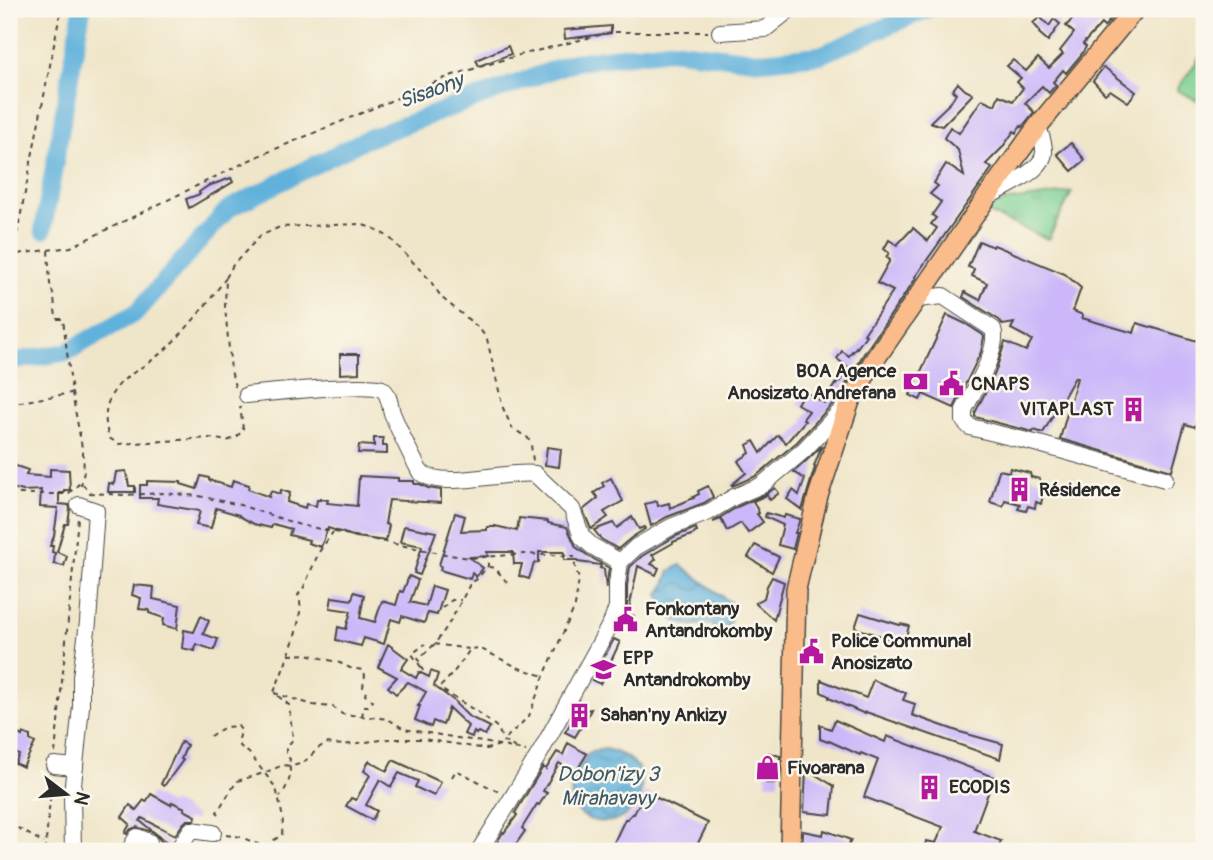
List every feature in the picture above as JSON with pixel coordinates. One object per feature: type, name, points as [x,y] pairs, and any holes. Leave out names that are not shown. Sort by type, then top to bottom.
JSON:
[{"type":"main road","points":[[790,851],[796,589],[818,496],[849,401],[986,197],[1038,126],[1135,9]]},
{"type":"street","points":[[720,32],[765,29],[790,9]]},
{"type":"street","points":[[918,299],[943,296],[993,329],[994,349],[964,410],[964,421],[970,427],[1165,479]]},
{"type":"street","points":[[247,395],[340,387],[381,388],[419,472],[427,478],[447,480],[535,474],[572,509],[582,537],[620,562]]},
{"type":"street","points":[[479,851],[540,753],[612,621],[617,607],[620,562],[636,547],[671,527],[709,512],[762,485],[804,450],[849,401]]},
{"type":"street","points":[[73,851],[72,795],[96,510],[79,505]]},
{"type":"street","points":[[54,765],[75,767]]},
{"type":"street","points":[[177,851],[191,830],[219,834]]},
{"type":"street","points":[[126,851],[129,851],[137,837],[149,842],[147,846],[156,851]]},
{"type":"path","points":[[13,255],[61,9]]},
{"type":"path","points":[[9,255],[71,247],[254,158],[450,76],[612,32],[720,32]]},
{"type":"path","points":[[226,278],[225,307],[231,370],[243,429],[237,437],[227,441],[210,438],[119,444],[109,438],[105,425],[106,406],[114,390],[171,344],[226,278],[233,265],[260,236],[280,227],[359,224],[389,237],[429,279],[442,298],[479,328],[487,339],[503,408],[512,428],[528,438],[535,474]]},
{"type":"path","points":[[45,851],[83,471],[83,453],[63,319],[56,319],[48,250]]},
{"type":"path","points":[[9,404],[72,393]]},
{"type":"path","points":[[9,492],[68,494],[81,482]]},
{"type":"path","points":[[81,482],[90,493],[199,496],[334,532],[450,555],[470,558],[544,554],[574,556],[579,579],[575,606],[529,716],[503,741]]},
{"type":"path","points":[[274,694],[300,614],[301,601],[298,595],[320,552],[334,532]]},
{"type":"path","points":[[425,644],[412,654],[423,671],[418,658],[434,644],[471,582],[488,566],[488,557]]},
{"type":"path","points":[[488,566],[495,568],[510,586]]},
{"type":"path","points":[[442,608],[452,600],[462,600]]},
{"type":"path","points":[[434,644],[480,648],[519,668],[544,676]]},
{"type":"path","points":[[470,649],[462,664],[441,686],[442,690],[479,713],[498,728],[503,741],[520,750]]},
{"type":"path","points":[[288,655],[307,654],[363,670],[365,695],[373,701],[364,706],[362,717]]},
{"type":"path","points":[[274,694],[313,705],[333,707],[342,714],[388,719],[404,729],[540,753]]},
{"type":"path","points":[[274,694],[289,705],[293,739],[286,748],[291,771],[288,784],[279,799]]},
{"type":"path","points":[[210,736],[225,727],[238,726],[241,730],[240,746],[249,753],[276,788],[284,818],[282,835],[274,840],[267,850]]},
{"type":"path","points":[[219,814],[217,812],[237,781],[283,765],[303,763],[326,743],[343,745],[389,739],[423,739],[487,749],[500,745]]},
{"type":"path","points":[[452,777],[456,770],[501,793]]},
{"type":"path","points":[[9,823],[46,844]]},
{"type":"path","points":[[219,834],[241,837],[274,851]]},
{"type":"green space","points":[[1204,51],[1204,104],[1177,90]]},
{"type":"green space","points":[[1072,192],[1048,239],[988,213],[995,203]]},
{"type":"water","points":[[681,565],[732,604],[730,620],[722,633],[716,632],[713,625],[683,624],[673,619],[666,611],[659,594],[670,571]]},
{"type":"water","name":"Dobon'izy 3 Mirahavavy","points":[[606,749],[624,755],[633,762],[641,779],[639,797],[632,810],[620,818],[606,822],[592,820],[580,813],[573,802],[572,786],[577,772],[590,752]]},
{"type":"building","points":[[1082,9],[1109,9],[1114,15],[1104,27],[1101,24],[1083,44],[1086,47],[1081,55],[1066,73],[1063,70],[1053,82],[1056,85],[1049,93],[1042,86],[1025,103],[1034,112],[986,164],[992,168],[915,277],[838,398],[797,442],[756,476],[732,486],[746,473],[738,461],[750,453],[747,445],[754,441],[761,453],[778,435],[786,443],[805,421],[803,419],[809,411],[797,404],[803,393],[824,403],[835,384],[840,381],[848,367],[837,359],[842,351],[849,356],[857,348],[893,291],[877,283],[890,260],[886,257],[889,253],[884,249],[889,240],[897,245],[913,228],[928,241],[937,228],[931,224],[936,218],[932,215],[941,202],[930,194],[938,186],[934,183],[946,164],[964,176],[958,150],[944,138],[950,127],[959,133],[982,99],[995,105],[999,95],[1013,101],[1023,88],[1017,82],[1021,78],[1007,66],[1013,60],[1026,71],[1038,58],[1049,68],[1063,54],[1060,51],[1074,33],[1066,26]]},
{"type":"building","points":[[1040,17],[1049,26],[1054,19],[1060,24],[1048,41],[1033,23]]},
{"type":"building","points":[[611,26],[611,33],[565,39],[564,30]]},
{"type":"building","points":[[508,46],[511,54],[479,66],[476,60]]},
{"type":"building","points":[[1104,67],[1136,92],[1128,102],[1110,90],[1105,94],[1093,81]]},
{"type":"building","points":[[958,83],[973,94],[942,126],[930,122],[951,102],[956,93],[952,91]]},
{"type":"building","points":[[1071,143],[1085,160],[1072,171],[1057,154]]},
{"type":"building","points":[[231,178],[233,182],[189,208],[186,199],[200,194],[199,192],[208,186]]},
{"type":"building","points":[[979,241],[1065,274],[1081,288],[1073,311],[1083,315],[1082,318],[1134,333],[1137,323],[1204,343],[1204,394],[1195,427],[1185,424],[1172,471],[1060,439],[1077,378],[1075,377],[1043,433],[975,417],[995,373],[1005,342],[1026,351],[1032,340],[1011,329],[1014,323],[1003,325],[963,297],[965,292],[980,300],[987,283],[972,276],[974,269],[968,267]]},
{"type":"building","points":[[947,315],[984,337],[981,352],[954,408],[923,394],[920,400],[910,395]]},
{"type":"building","points":[[340,354],[359,354],[359,373],[340,374]]},
{"type":"building","points":[[374,438],[383,438],[387,454],[358,453],[359,445],[374,446]]},
{"type":"building","points":[[822,446],[802,510],[787,499],[793,490],[799,495],[805,479],[794,472]]},
{"type":"building","points":[[547,447],[561,449],[559,467],[545,465]]},
{"type":"building","points":[[13,465],[28,470],[26,475],[50,477],[50,469],[69,470],[70,490],[59,493],[59,504],[69,505],[70,509],[68,524],[65,524],[57,552],[67,556],[64,566],[54,564],[55,553],[52,552],[53,546],[50,546],[58,508],[40,507],[41,490],[23,491],[12,488],[14,481],[9,480],[9,476]]},
{"type":"building","name":"Résidence","points":[[1010,468],[1030,473],[1031,477],[1040,479],[1041,484],[1045,485],[1041,504],[1036,502],[1035,508],[1028,506],[1026,511],[1018,509],[1020,504],[1005,500],[1003,506],[990,502],[999,470],[1009,472]]},
{"type":"building","points":[[126,471],[129,486],[135,486],[135,492],[108,492],[109,483],[114,484],[116,472]]},
{"type":"building","points":[[201,476],[231,487],[233,480],[249,485],[248,489],[269,497],[271,491],[280,494],[281,490],[290,493],[287,502],[305,508],[306,504],[316,506],[317,500],[320,499],[328,500],[327,503],[357,506],[359,476],[414,481],[414,484],[441,490],[441,503],[389,500],[385,524],[389,525],[386,541],[356,537],[328,528],[321,547],[308,543],[309,540],[289,535],[291,529],[273,524],[271,528],[254,524],[239,515],[216,508],[211,528],[196,525],[200,511],[157,504],[158,498],[140,498],[140,485],[147,485],[147,481],[181,482],[197,489]]},
{"type":"building","points":[[611,478],[623,501],[604,512],[608,517],[591,529],[583,510],[598,498],[594,493],[604,486],[602,483]]},
{"type":"building","points":[[708,486],[713,497],[651,526],[645,504],[657,501],[658,506],[669,503],[670,508],[694,498],[699,494],[698,491]]},
{"type":"building","points":[[775,488],[779,493],[770,500],[767,495],[753,501],[763,522],[748,533],[741,523],[727,531],[721,519],[713,522],[739,506]]},
{"type":"building","points":[[455,513],[465,516],[461,531],[487,530],[487,527],[495,526],[517,531],[519,518],[548,521],[567,527],[576,547],[609,568],[606,589],[604,569],[600,568],[601,565],[564,560],[564,552],[539,552],[539,562],[534,563],[529,579],[519,576],[522,564],[514,564],[513,552],[487,552],[488,556],[469,557],[483,568],[476,577],[472,573],[470,579],[440,570],[439,565]]},
{"type":"building","points":[[766,513],[800,519],[793,549],[778,545],[783,525],[765,517]]},
{"type":"building","points":[[632,517],[639,529],[645,529],[618,549],[601,539],[594,530],[613,523],[617,528]]},
{"type":"building","points":[[404,526],[436,532],[420,575],[414,573],[422,546],[400,542]]},
{"type":"building","points":[[696,528],[697,532],[694,534],[673,542],[652,555],[656,559],[651,564],[659,568],[656,575],[638,566],[628,614],[634,616],[630,628],[621,625],[627,607],[630,567],[642,556],[676,536]]},
{"type":"building","points":[[755,545],[779,557],[772,572],[748,557]]},
{"type":"building","points":[[409,576],[418,580],[410,602],[426,606],[432,586],[445,590],[437,615],[428,613],[424,623],[402,616],[400,622],[391,619],[384,644],[364,638],[361,646],[336,640],[338,627],[346,629],[351,611],[330,608],[332,597],[352,600],[354,592],[364,595],[360,618],[375,622],[382,601],[396,605]]},
{"type":"building","points":[[772,577],[784,582],[774,620],[755,603],[764,598]]},
{"type":"building","points":[[134,585],[154,587],[153,599],[180,605],[177,629],[163,625],[164,618],[149,613],[149,610],[139,609],[141,598],[132,595]]},
{"type":"building","points":[[860,613],[909,626],[903,646],[888,638],[855,628]]},
{"type":"building","points":[[201,616],[209,621],[203,634],[218,639],[214,650],[196,644],[195,651],[182,648],[184,630],[194,632]]},
{"type":"building","points":[[614,639],[620,642],[600,684],[592,680]]},
{"type":"building","points":[[388,644],[408,659],[401,669],[416,678],[419,672],[429,677],[431,671],[438,674],[434,686],[457,703],[468,716],[490,727],[485,735],[478,732],[474,732],[472,737],[464,734],[468,726],[449,708],[443,725],[433,721],[431,727],[415,720],[418,706],[426,692],[408,682],[396,694],[388,687],[397,677],[378,667]]},
{"type":"building","points":[[821,680],[866,698],[873,680],[906,693],[903,700],[915,704],[912,715],[1003,744],[1000,759],[844,705],[821,692]]},
{"type":"building","points":[[591,709],[575,737],[565,732],[574,718],[574,712]]},
{"type":"building","name":"ECODIS","points":[[835,720],[885,742],[887,736],[994,777],[974,831],[1001,841],[997,851],[924,851],[926,841],[936,843],[943,827],[864,797],[878,760],[820,739],[820,725],[831,729]]},
{"type":"building","points":[[9,729],[22,736],[23,733],[30,736],[30,740],[35,743],[23,767],[15,763],[19,755],[9,749]]},
{"type":"building","points":[[181,742],[187,745],[181,759],[183,760],[164,786],[161,784]]},
{"type":"building","points":[[568,743],[587,754],[577,770],[573,771],[559,763],[543,791],[547,793],[522,828],[525,831],[511,851],[493,851],[503,832],[517,815],[515,813],[543,767],[546,769],[557,752],[563,755]]},
{"type":"building","points":[[769,753],[780,756],[779,783],[766,783]]},
{"type":"building","points":[[393,760],[441,782],[434,796],[415,787],[418,781],[399,773],[391,787],[380,780],[366,805],[377,811],[372,820],[346,806],[351,798],[356,800],[370,775],[364,771],[369,761],[387,771]]},
{"type":"building","points":[[806,769],[834,786],[831,815],[804,812]]},
{"type":"building","points":[[645,792],[708,823],[694,851],[610,851],[625,819],[634,814]]},
{"type":"building","points":[[151,794],[171,805],[172,802],[185,808],[184,810],[196,816],[195,820],[187,820],[175,835],[142,818],[140,821],[169,844],[167,851],[153,832],[137,827],[125,833],[130,824],[122,817],[130,805],[136,810]]},
{"type":"building","points":[[824,830],[851,840],[846,851],[802,851],[803,831],[823,835]]},
{"type":"waterway","points":[[43,230],[82,9]]},
{"type":"waterway","name":"Sisaony","points":[[9,362],[67,352],[137,312],[228,209],[364,140],[574,62],[669,50],[762,61],[820,55],[928,9]]},
{"type":"place","name":"BOA Agence Anosizato Andrefana","points":[[916,382]]},
{"type":"place","name":"CNAPS","points":[[951,384]]},
{"type":"place","name":"VITAPLAST","points":[[1134,409]]},
{"type":"place","name":"Résidence","points":[[1019,490]]},
{"type":"place","name":"Fonkontany Antandrokomby","points":[[625,620]]},
{"type":"place","name":"Police Communal Anosizato","points":[[811,652]]},
{"type":"place","name":"EPP Antandrokomby","points":[[603,669]]},
{"type":"place","name":"Sahan'ny Ankizy","points":[[580,715]]},
{"type":"place","name":"Fivoarana","points":[[767,768]]},
{"type":"place","name":"ECODIS","points":[[929,787]]}]
